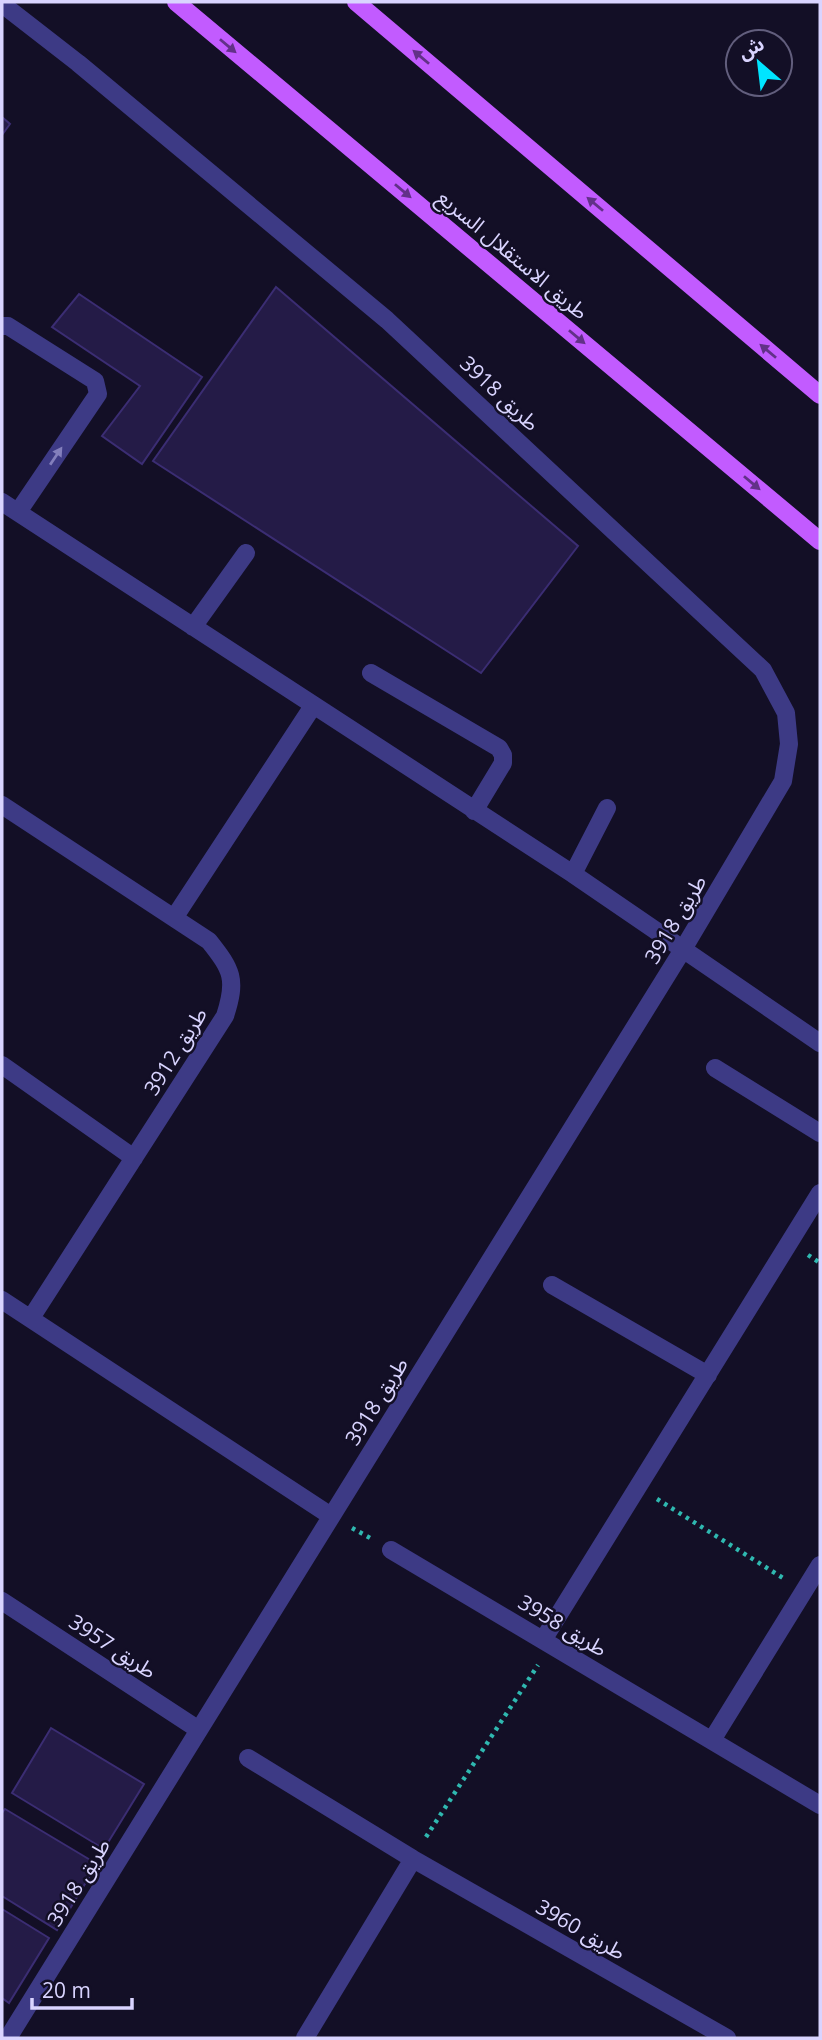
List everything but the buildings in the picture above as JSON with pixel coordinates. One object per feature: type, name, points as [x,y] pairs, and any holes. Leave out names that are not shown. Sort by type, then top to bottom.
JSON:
[{"type":"main road","name":"طريق الاستقلال السريع","points":[[176,2],[820,541]]},
{"type":"main road","points":[[356,2],[820,395]]},
{"type":"street","name":"طريق 3918","points":[[2,4],[89,72],[387,320],[763,670],[786,713],[789,744],[783,781],[682,951],[8,2038]]},
{"type":"street","points":[[2,326],[8,326],[89,377],[98,387],[97,394],[18,512]]},
{"type":"street","points":[[2,502],[573,874],[820,1043]]},
{"type":"street","points":[[193,627],[246,553]]},
{"type":"street","points":[[371,673],[499,748],[503,763],[474,811]]},
{"type":"street","points":[[174,918],[313,706]]},
{"type":"street","name":"طريق 3912","points":[[2,806],[209,941],[227,964],[233,990],[225,1016],[31,1318]]},
{"type":"street","points":[[573,874],[607,808]]},
{"type":"street","points":[[2,1065],[134,1158]]},
{"type":"street","points":[[715,1068],[820,1133]]},
{"type":"street","points":[[547,1643],[639,1487],[820,1194]]},
{"type":"street","points":[[552,1285],[708,1375]]},
{"type":"street","points":[[2,1300],[331,1517]]},
{"type":"street","name":"طريق 3958","points":[[391,1550],[820,1805]]},
{"type":"street","points":[[712,1740],[820,1565]]},
{"type":"street","name":"طريق 3957","points":[[2,1601],[199,1730]]},
{"type":"street","name":"طريق 3960","points":[[248,1758],[413,1858],[727,2038]]},
{"type":"street","points":[[305,2038],[413,1858]]},
{"type":"path","points":[[639,1487],[804,1591]]},
{"type":"path","points":[[331,1517],[391,1550]]},
{"type":"path","points":[[413,1858],[547,1643]]}]
